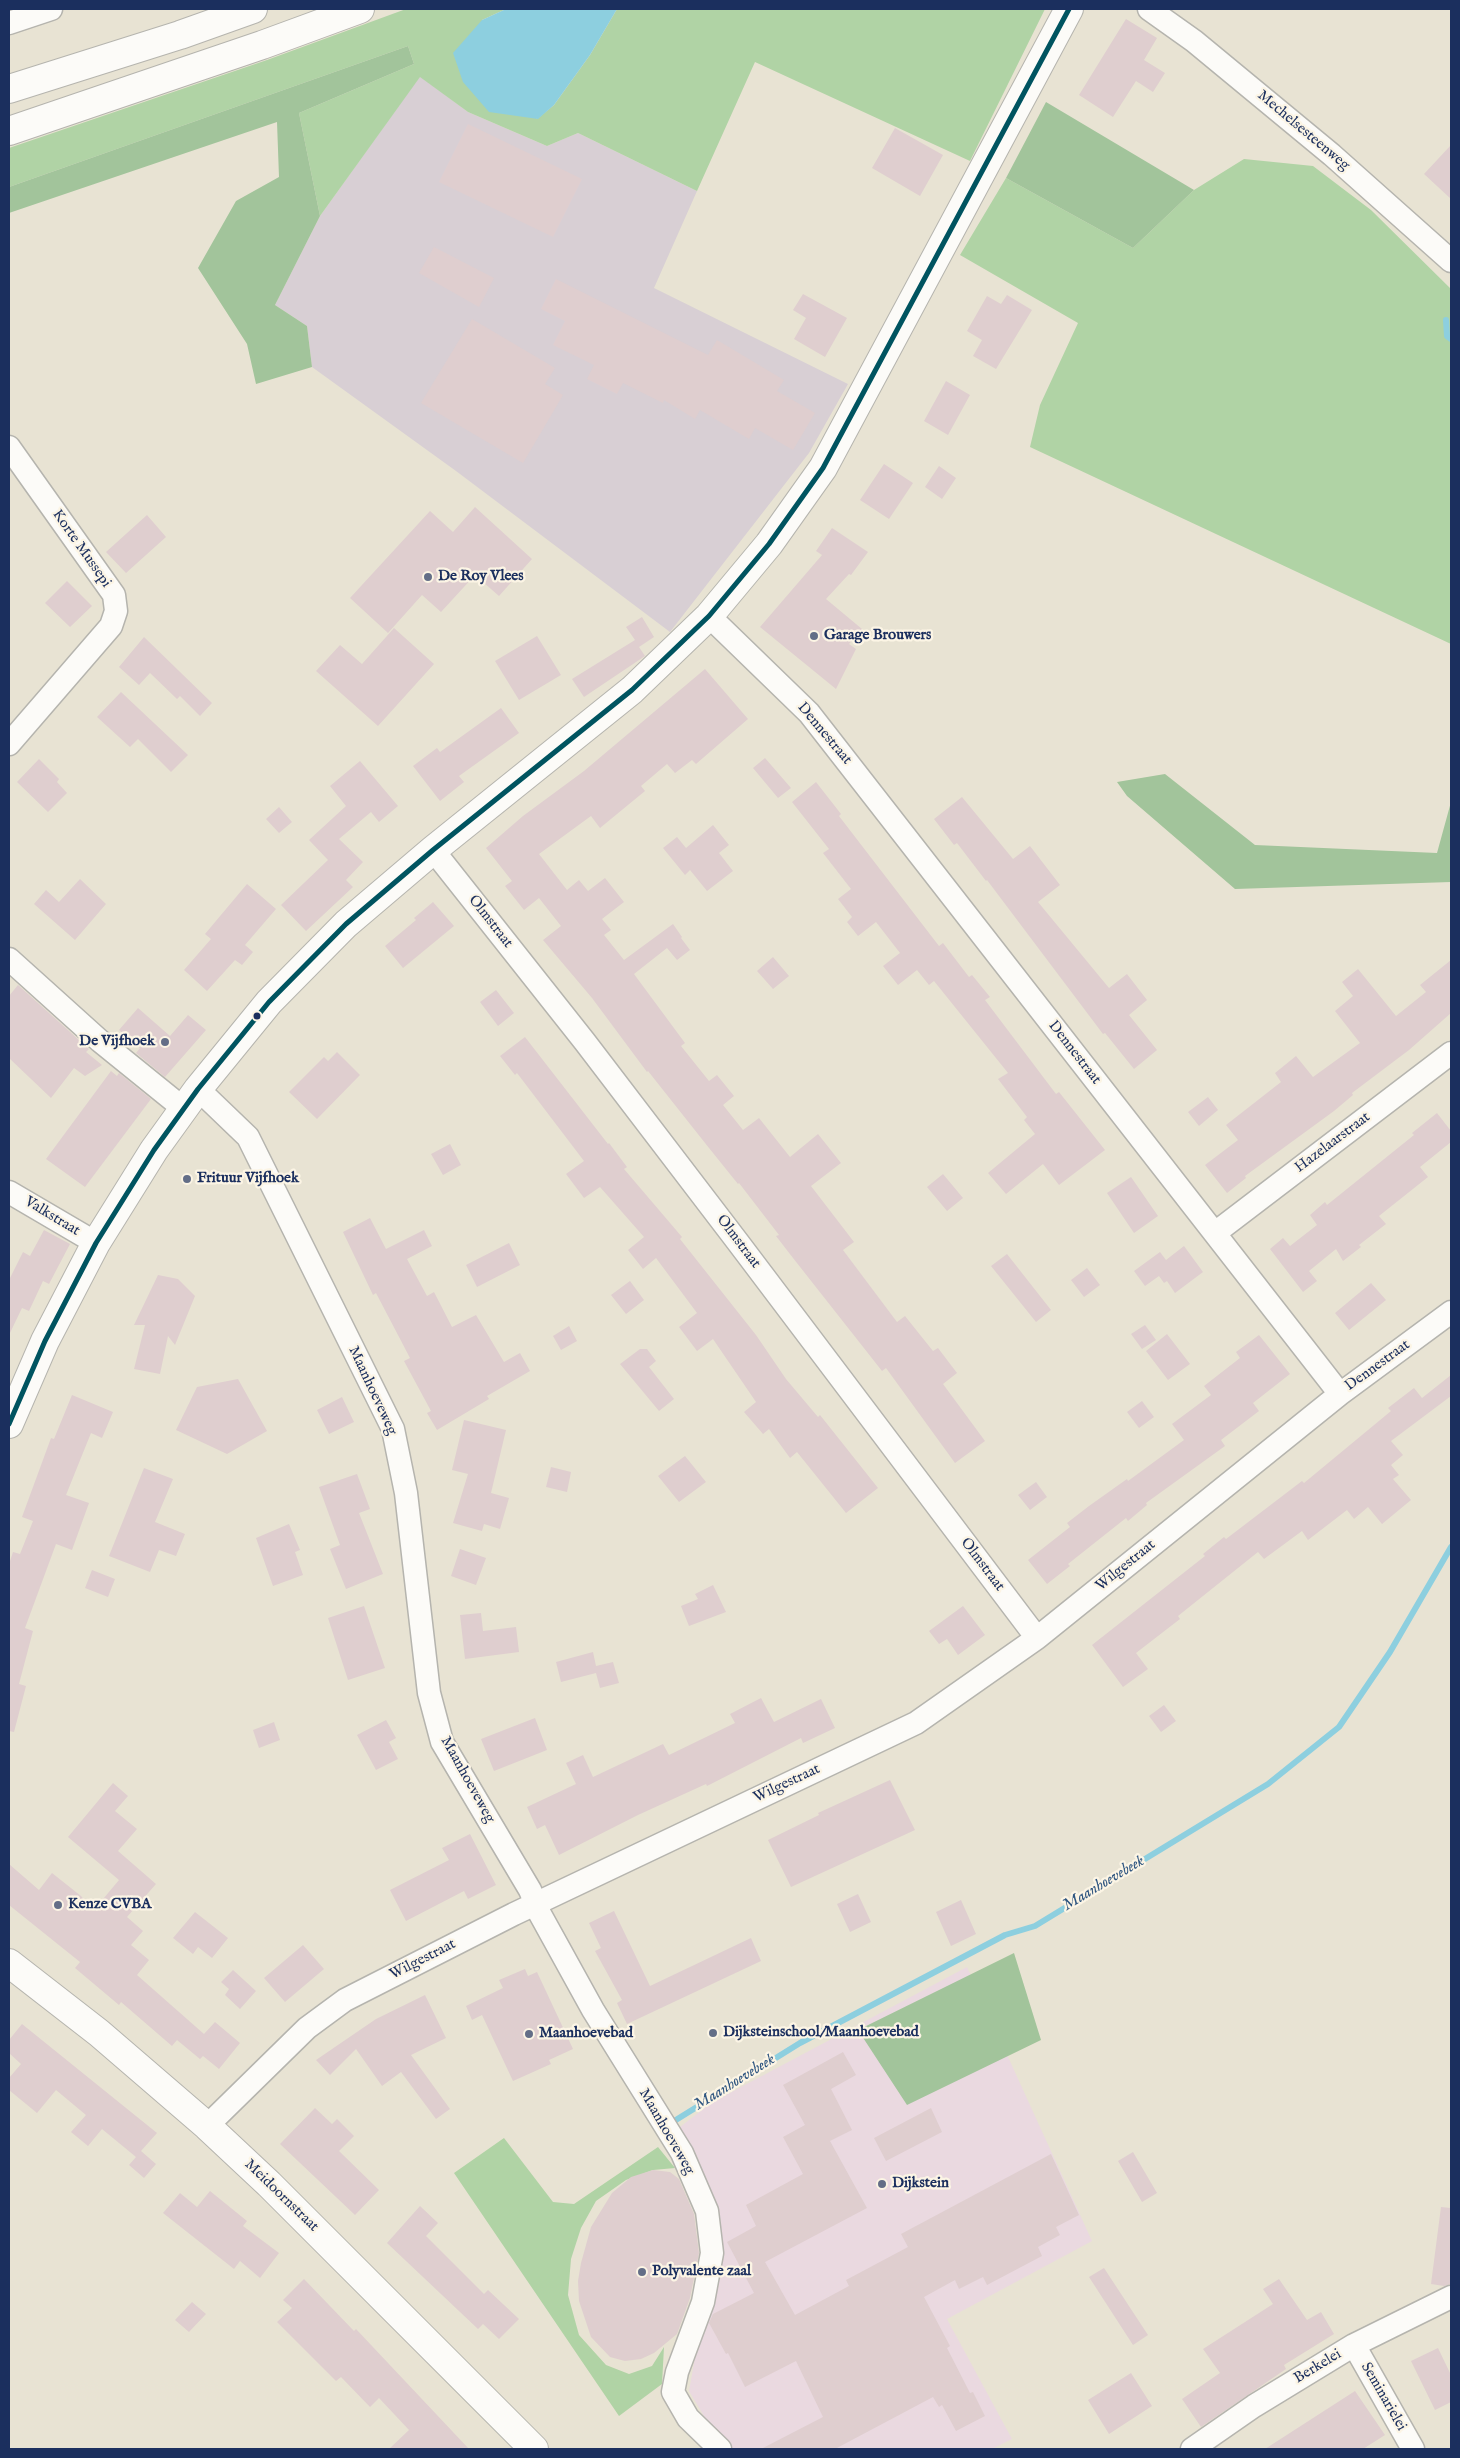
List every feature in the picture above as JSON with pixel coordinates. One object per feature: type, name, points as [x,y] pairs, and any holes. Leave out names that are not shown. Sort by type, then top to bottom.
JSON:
[{"type":"main road","points":[[9,88],[180,35],[253,9]]},
{"type":"main road","points":[[9,131],[262,45],[360,9]]},
{"type":"main road","points":[[9,1424],[45,1341],[96,1243],[154,1150],[191,1099],[269,1002],[346,924],[433,850],[632,690],[709,616],[769,544],[823,468],[1069,9]]},
{"type":"main road","name":"Meidoornstraat","points":[[9,1963],[99,2034],[208,2126],[269,2184],[534,2449]]},
{"type":"street","points":[[9,24],[50,9]]},
{"type":"street","name":"Mechelsesteenweg","points":[[1149,9],[1194,41],[1324,148],[1451,261]]},
{"type":"street","name":"Korte Mussepi","points":[[9,447],[114,595],[116,611],[111,626],[9,744]]},
{"type":"street","name":"Dennestraat","points":[[709,616],[809,713],[1340,1394],[1451,1312]]},
{"type":"street","name":"Olmstraat","points":[[433,850],[720,1218],[1037,1638]]},
{"type":"street","points":[[9,959],[100,1041],[191,1099]]},
{"type":"street","name":"Hazelaarstraat","points":[[1214,1233],[1451,1054]]},
{"type":"street","name":"Maanhoeveweg","points":[[191,1099],[248,1137],[393,1429],[406,1493],[429,1693],[442,1742],[530,1890],[536,1905],[593,2010],[682,2153],[707,2211],[712,2253],[702,2302],[677,2372],[673,2392],[688,2418],[720,2449]]},
{"type":"street","name":"Valkstraat","points":[[9,1192],[96,1243]]},
{"type":"street","name":"Wilgestraat","points":[[208,2126],[307,2028],[345,2000],[536,1905],[916,1723],[1037,1638],[1340,1394]]},
{"type":"street","name":"Berkelei","points":[[1192,2449],[1254,2406],[1354,2345],[1451,2297]]},
{"type":"street","name":"Seminarielei","points":[[1354,2345],[1413,2449]]},
{"type":"shaded area","points":[[420,76],[468,112],[547,146],[578,133],[697,191],[654,288],[848,384],[809,453],[670,632],[456,471],[312,367],[307,326],[275,305],[320,216]]},
{"type":"shaded area","name":"Dijkstein","points":[[967,1967],[1092,2241],[947,2319],[1012,2439],[992,2449],[732,2449],[714,2433],[689,2391],[715,2246],[680,2127],[711,2103]]},
{"type":"green space","points":[[406,9],[506,9],[482,20],[537,119],[554,105],[590,55],[617,9],[1045,9],[970,161],[755,62],[697,191],[578,133],[547,146],[468,112],[420,77],[320,216],[299,113],[414,64],[408,46],[9,187],[9,148],[267,60]]},
{"type":"green space","points":[[408,46],[414,64],[299,113],[320,216],[275,305],[307,326],[312,367],[256,384],[247,344],[198,268],[236,201],[279,177],[277,122],[9,213],[9,187]]},
{"type":"green space","points":[[1046,102],[1194,190],[1133,248],[1006,178]]},
{"type":"green space","points":[[1244,159],[1313,166],[1371,210],[1451,289],[1451,644],[1030,447],[1040,405],[1078,323],[960,255],[1006,178],[1133,248],[1194,190]]},
{"type":"green space","points":[[1165,774],[1255,845],[1437,853],[1451,802],[1451,882],[1235,889],[1127,796],[1117,782]]},
{"type":"green space","points":[[1014,1953],[1041,2040],[907,2105],[858,2030]]},
{"type":"green space","points":[[504,2138],[553,2202],[574,2204],[658,2147],[675,2168],[653,2170],[626,2180],[596,2201],[581,2228],[571,2259],[568,2295],[579,2335],[606,2365],[629,2374],[652,2366],[664,2347],[662,2384],[619,2416],[454,2173]]},
{"type":"water","points":[[506,9],[617,9],[590,55],[554,105],[538,119],[489,112],[463,82],[453,53],[482,20]]},
{"type":"building","points":[[1126,19],[1157,38],[1144,60],[1165,73],[1153,92],[1136,81],[1113,117],[1079,95]]},
{"type":"building","points":[[468,124],[582,179],[553,237],[439,182]]},
{"type":"building","points":[[895,128],[943,155],[920,196],[872,168]]},
{"type":"building","points":[[1451,145],[1451,199],[1424,174]]},
{"type":"building","points":[[434,247],[494,278],[479,307],[419,273]]},
{"type":"building","points":[[556,279],[708,355],[717,340],[784,380],[777,391],[815,413],[793,450],[755,428],[749,439],[700,410],[695,419],[664,400],[663,403],[623,383],[617,394],[587,379],[594,365],[553,345],[565,321],[541,309]]},
{"type":"building","points":[[803,294],[847,318],[825,357],[794,339],[806,318],[793,310]]},
{"type":"building","points":[[1007,295],[1032,310],[996,369],[973,356],[982,340],[967,331],[987,296],[1001,304]]},
{"type":"building","points":[[472,319],[555,368],[545,384],[563,395],[523,463],[421,403]]},
{"type":"building","points":[[946,381],[970,395],[948,435],[924,421]]},
{"type":"building","points":[[884,464],[913,483],[889,519],[860,500]]},
{"type":"building","points":[[939,466],[956,478],[942,499],[925,487]]},
{"type":"building","points":[[475,507],[532,559],[499,596],[475,575],[441,612],[422,595],[388,633],[350,598],[430,511],[453,532]]},
{"type":"building","points":[[147,515],[166,537],[126,573],[106,552]]},
{"type":"building","name":"Garage Brouwers","points":[[832,528],[868,552],[851,575],[849,574],[826,599],[862,629],[849,644],[856,649],[836,689],[760,627],[822,555],[816,551]]},
{"type":"building","points":[[67,581],[92,606],[70,627],[45,603]]},
{"type":"building","points":[[642,617],[654,637],[639,647],[645,656],[584,697],[572,679],[635,640],[626,627]]},
{"type":"building","points":[[394,628],[434,664],[378,726],[316,671],[340,645],[362,664]]},
{"type":"building","points":[[537,636],[561,675],[519,700],[495,661]]},
{"type":"building","points":[[144,637],[212,703],[200,716],[180,696],[177,699],[150,673],[139,685],[119,667]]},
{"type":"building","points":[[705,669],[748,719],[696,764],[692,760],[675,773],[667,764],[641,786],[645,791],[600,828],[591,816],[539,854],[567,890],[579,880],[588,891],[605,878],[624,902],[602,919],[611,930],[604,935],[624,960],[673,924],[690,950],[677,960],[667,948],[634,974],[685,1043],[681,1046],[709,1081],[717,1075],[734,1096],[723,1105],[743,1130],[759,1118],[790,1157],[818,1134],[841,1163],[811,1186],[854,1242],[843,1250],[897,1322],[905,1316],[933,1351],[938,1348],[957,1373],[943,1384],[985,1441],[955,1463],[886,1368],[882,1371],[776,1236],[779,1235],[739,1183],[647,1072],[592,998],[543,940],[561,926],[539,898],[524,910],[505,886],[512,881],[486,848],[523,816],[584,771]]},
{"type":"building","points":[[121,692],[188,755],[171,772],[138,739],[130,747],[97,717]]},
{"type":"building","points":[[501,708],[519,733],[459,776],[464,782],[440,801],[413,766],[437,748],[440,752]]},
{"type":"building","points":[[765,758],[791,788],[778,798],[753,768]]},
{"type":"building","points":[[39,759],[59,779],[57,782],[67,793],[48,812],[17,782]]},
{"type":"building","points":[[360,761],[398,806],[379,822],[371,812],[339,839],[363,862],[346,880],[353,887],[306,931],[281,905],[328,860],[309,840],[346,806],[330,786]]},
{"type":"building","points":[[816,782],[841,814],[839,816],[939,946],[943,943],[969,977],[972,975],[990,997],[985,1000],[1056,1094],[1059,1092],[1105,1150],[1059,1185],[1043,1164],[1006,1194],[988,1173],[1035,1134],[1024,1120],[1027,1117],[998,1079],[1008,1073],[934,981],[929,985],[917,970],[898,985],[883,966],[900,953],[876,922],[858,936],[847,922],[852,917],[838,899],[851,889],[823,853],[829,849],[792,802]]},
{"type":"building","points":[[962,797],[1013,859],[1030,846],[1060,885],[1038,902],[1109,988],[1127,974],[1147,1000],[1129,1015],[1157,1050],[1134,1069],[1105,1033],[1103,1034],[987,880],[957,843],[954,845],[934,819]]},
{"type":"building","points":[[279,807],[292,822],[279,833],[266,819]]},
{"type":"building","points":[[713,825],[729,845],[719,853],[733,871],[707,891],[690,870],[685,875],[663,848],[677,837],[686,848]]},
{"type":"building","points":[[80,879],[106,904],[75,940],[34,904],[46,890],[59,902]]},
{"type":"building","points":[[247,884],[276,909],[245,945],[253,952],[242,965],[235,960],[207,991],[184,970],[211,939],[205,934]]},
{"type":"building","points":[[433,902],[454,926],[403,968],[385,946],[416,920],[414,918]]},
{"type":"building","points":[[773,957],[789,976],[773,989],[757,971]]},
{"type":"building","points":[[1451,960],[1451,1013],[1409,1050],[1352,1093],[1353,1095],[1334,1111],[1245,1176],[1246,1178],[1227,1193],[1205,1165],[1238,1140],[1226,1125],[1281,1082],[1275,1073],[1296,1056],[1313,1077],[1360,1043],[1335,1011],[1353,996],[1342,982],[1358,969],[1396,1016],[1426,992],[1420,985]]},
{"type":"building","points":[[18,985],[89,1049],[86,1052],[102,1065],[85,1076],[74,1068],[51,1098],[9,1058],[9,996]]},
{"type":"building","points":[[496,990],[514,1013],[498,1026],[480,1002]]},
{"type":"building","name":"De Vijfhoek","points":[[138,1008],[170,1036],[188,1015],[206,1030],[165,1077],[136,1053],[140,1048],[119,1030]]},
{"type":"building","points":[[525,1037],[627,1167],[624,1169],[682,1237],[680,1239],[756,1335],[786,1379],[818,1417],[820,1415],[878,1488],[846,1513],[797,1452],[790,1458],[769,1429],[763,1434],[744,1412],[756,1402],[713,1339],[697,1351],[679,1327],[697,1313],[656,1258],[643,1269],[628,1250],[644,1237],[600,1187],[584,1198],[566,1174],[584,1161],[517,1073],[515,1075],[500,1056]]},
{"type":"building","points":[[337,1052],[360,1075],[317,1119],[289,1092],[324,1057],[328,1061]]},
{"type":"building","points":[[111,1071],[117,1076],[119,1073],[151,1099],[85,1187],[46,1159]]},
{"type":"building","points":[[1208,1097],[1218,1110],[1199,1126],[1188,1112]]},
{"type":"building","points":[[1437,1113],[1451,1131],[1451,1142],[1420,1167],[1428,1177],[1379,1216],[1386,1224],[1359,1245],[1361,1247],[1343,1261],[1336,1249],[1309,1271],[1317,1281],[1303,1292],[1270,1249],[1283,1238],[1290,1246],[1317,1225],[1310,1215],[1325,1202],[1327,1205],[1414,1135],[1412,1133]]},
{"type":"building","points":[[450,1144],[461,1165],[443,1175],[431,1154]]},
{"type":"building","points":[[943,1174],[963,1198],[947,1211],[927,1187]]},
{"type":"building","points":[[1131,1177],[1158,1216],[1134,1233],[1107,1193]]},
{"type":"building","points":[[370,1218],[386,1249],[424,1230],[432,1246],[407,1259],[427,1296],[434,1292],[452,1327],[476,1315],[504,1362],[520,1353],[530,1371],[487,1396],[489,1399],[437,1430],[427,1413],[431,1411],[404,1361],[410,1358],[376,1293],[373,1295],[343,1232]]},
{"type":"building","points":[[44,1230],[70,1244],[49,1284],[43,1281],[29,1311],[22,1308],[9,1335],[9,1280],[23,1252],[30,1256]]},
{"type":"building","points":[[509,1243],[520,1265],[477,1287],[466,1265]]},
{"type":"building","points":[[1184,1246],[1203,1272],[1175,1293],[1167,1281],[1164,1283],[1159,1276],[1145,1286],[1134,1271],[1160,1252],[1166,1260]]},
{"type":"building","points":[[1007,1254],[1051,1310],[1036,1322],[991,1266]]},
{"type":"building","points":[[1087,1268],[1100,1285],[1084,1297],[1071,1280]]},
{"type":"building","points":[[158,1275],[178,1279],[195,1296],[175,1345],[168,1336],[160,1374],[134,1369],[145,1325],[134,1325]]},
{"type":"building","points":[[630,1281],[644,1300],[626,1314],[611,1295]]},
{"type":"building","points":[[1371,1283],[1386,1300],[1349,1330],[1335,1313]]},
{"type":"building","points":[[1145,1325],[1156,1340],[1142,1349],[1131,1334]]},
{"type":"building","points":[[569,1326],[577,1341],[561,1350],[553,1336]]},
{"type":"building","points":[[1167,1334],[1190,1364],[1168,1380],[1146,1351]]},
{"type":"building","points":[[1259,1335],[1290,1374],[1253,1403],[1259,1411],[1221,1440],[1225,1446],[1146,1503],[1147,1505],[1128,1521],[1126,1518],[1068,1564],[1070,1566],[1047,1584],[1028,1560],[1070,1527],[1067,1523],[1089,1506],[1127,1479],[1128,1481],[1184,1440],[1172,1424],[1211,1395],[1204,1386],[1240,1358],[1236,1352]]},
{"type":"building","points":[[640,1349],[647,1349],[656,1361],[649,1367],[674,1399],[659,1411],[620,1364]]},
{"type":"building","points":[[1451,1375],[1451,1396],[1391,1441],[1403,1455],[1391,1465],[1399,1475],[1393,1479],[1411,1500],[1382,1524],[1368,1507],[1354,1519],[1347,1510],[1308,1540],[1302,1531],[1264,1559],[1258,1552],[1178,1616],[1180,1619],[1136,1653],[1148,1669],[1123,1687],[1092,1645],[1205,1556],[1203,1554],[1224,1537],[1226,1539],[1302,1481],[1304,1483],[1391,1411],[1388,1408],[1414,1388],[1422,1398]]},
{"type":"building","points":[[238,1379],[267,1431],[227,1454],[176,1430],[197,1387]]},
{"type":"building","points":[[72,1395],[113,1412],[102,1438],[91,1433],[66,1495],[89,1503],[72,1550],[56,1544],[25,1628],[33,1631],[19,1684],[26,1686],[14,1732],[9,1731],[9,1564],[13,1552],[20,1554],[33,1521],[22,1517],[51,1438],[54,1439]]},
{"type":"building","points":[[342,1397],[354,1422],[329,1434],[317,1410]]},
{"type":"building","points":[[1142,1401],[1154,1417],[1139,1428],[1127,1412]]},
{"type":"building","points":[[464,1420],[506,1430],[491,1493],[509,1498],[500,1529],[484,1524],[482,1531],[453,1523],[468,1474],[452,1470]]},
{"type":"building","points":[[685,1456],[706,1482],[679,1502],[658,1476]]},
{"type":"building","points":[[551,1467],[571,1472],[567,1492],[546,1487]]},
{"type":"building","points":[[144,1468],[173,1479],[155,1522],[185,1534],[176,1556],[159,1550],[150,1572],[109,1556]]},
{"type":"building","points":[[357,1474],[370,1509],[359,1513],[383,1574],[346,1589],[330,1549],[340,1545],[319,1487]]},
{"type":"building","points":[[1036,1482],[1047,1497],[1030,1510],[1018,1495]]},
{"type":"building","points":[[289,1524],[300,1550],[295,1552],[303,1575],[273,1586],[256,1538]]},
{"type":"building","points":[[460,1549],[486,1558],[476,1585],[451,1576]]},
{"type":"building","points":[[92,1570],[115,1579],[108,1597],[85,1588]]},
{"type":"building","points":[[713,1585],[726,1612],[689,1626],[681,1606],[698,1599],[695,1594]]},
{"type":"building","points":[[364,1606],[385,1668],[348,1680],[328,1618]]},
{"type":"building","points":[[963,1606],[985,1635],[958,1655],[947,1639],[939,1644],[929,1631]]},
{"type":"building","points":[[481,1613],[483,1631],[516,1627],[519,1652],[465,1659],[460,1615]]},
{"type":"building","points":[[593,1652],[596,1666],[613,1662],[619,1683],[600,1688],[596,1673],[561,1682],[556,1662]]},
{"type":"building","points":[[761,1698],[774,1722],[821,1699],[835,1728],[803,1743],[801,1738],[707,1786],[706,1784],[638,1815],[559,1855],[545,1825],[537,1829],[527,1807],[576,1784],[566,1763],[583,1755],[593,1777],[663,1744],[669,1755],[735,1723],[730,1714]]},
{"type":"building","points":[[1164,1705],[1176,1721],[1161,1732],[1149,1716]]},
{"type":"building","points":[[535,1718],[547,1750],[494,1771],[481,1739]]},
{"type":"building","points":[[386,1720],[396,1738],[389,1742],[398,1759],[376,1770],[357,1735]]},
{"type":"building","points":[[274,1722],[280,1740],[259,1748],[253,1730]]},
{"type":"building","points":[[890,1780],[915,1830],[791,1887],[768,1840],[819,1815],[818,1813]]},
{"type":"building","points":[[113,1783],[128,1796],[115,1811],[137,1829],[118,1851],[156,1884],[127,1917],[143,1931],[131,1945],[149,1960],[137,1975],[204,2034],[215,2022],[240,2043],[219,2069],[203,2056],[200,2059],[177,2040],[172,2046],[121,2002],[119,2005],[75,1968],[80,1962],[9,1905],[9,1864],[39,1890],[52,1873],[81,1896],[93,1911],[119,1880],[68,1837]]},
{"type":"building","points":[[470,1834],[496,1885],[468,1899],[464,1891],[406,1921],[390,1890],[449,1860],[442,1848]]},
{"type":"building","points":[[858,1894],[871,1922],[850,1932],[837,1904]]},
{"type":"building","points":[[961,1900],[976,1934],[951,1946],[936,1912]]},
{"type":"building","points":[[614,1911],[650,1986],[751,1938],[761,1961],[627,2024],[617,2003],[622,2000],[595,1951],[601,1948],[589,1923]]},
{"type":"building","points":[[195,1912],[228,1938],[212,1958],[198,1947],[193,1954],[173,1938]]},
{"type":"building","points":[[303,1945],[324,1969],[285,2002],[264,1978]]},
{"type":"building","name":"Maanhoevebad","points":[[525,1969],[528,1976],[537,1972],[573,2049],[549,2060],[551,2064],[513,2081],[482,2015],[472,2020],[466,2006],[503,1988],[499,1980]]},
{"type":"building","points":[[233,1970],[256,1991],[240,2009],[225,1995],[229,1989],[221,1982]]},
{"type":"building","points":[[425,1995],[446,2038],[411,2055],[450,2109],[436,2119],[401,2072],[382,2086],[356,2049],[330,2075],[316,2060],[376,2019]]},
{"type":"building","points":[[22,2024],[157,2133],[141,2151],[156,2164],[144,2178],[129,2165],[136,2157],[102,2129],[88,2146],[71,2132],[86,2115],[56,2090],[37,2113],[9,2090],[9,2078],[21,2064],[9,2053],[9,2040]]},
{"type":"building","points":[[843,2052],[856,2075],[831,2089],[852,2130],[830,2141],[867,2208],[765,2262],[795,2315],[849,2286],[846,2280],[908,2247],[901,2234],[1051,2154],[1079,2215],[1056,2227],[1060,2235],[1038,2247],[1042,2256],[987,2285],[983,2277],[959,2289],[955,2280],[924,2297],[950,2346],[947,2348],[970,2393],[973,2392],[985,2416],[956,2431],[942,2405],[939,2407],[933,2397],[835,2449],[761,2449],[823,2417],[796,2361],[745,2387],[728,2353],[726,2354],[709,2323],[713,2314],[754,2293],[727,2242],[756,2226],[746,2205],[803,2174],[783,2137],[805,2125],[783,2085]]},
{"type":"building","points":[[315,2108],[332,2124],[337,2119],[354,2136],[339,2151],[379,2190],[355,2215],[280,2144]]},
{"type":"building","points":[[931,2108],[942,2132],[886,2161],[874,2138]]},
{"type":"building","points":[[1133,2152],[1157,2193],[1142,2202],[1118,2161]]},
{"type":"building","name":"Polyvalente zaal","points":[[653,2170],[670,2172],[679,2179],[694,2214],[699,2253],[690,2298],[677,2334],[654,2353],[641,2359],[625,2361],[610,2357],[591,2337],[579,2301],[578,2281],[591,2227],[612,2193],[631,2177]]},
{"type":"building","points":[[210,2191],[247,2221],[243,2226],[279,2253],[260,2278],[240,2261],[234,2269],[163,2213],[180,2193],[197,2207]]},
{"type":"building","points":[[420,2206],[438,2223],[426,2236],[484,2294],[488,2290],[519,2319],[499,2339],[483,2324],[478,2329],[387,2243]]},
{"type":"building","points":[[1441,2207],[1451,2208],[1451,2284],[1444,2286],[1431,2284]]},
{"type":"building","points":[[1104,2268],[1148,2335],[1133,2345],[1089,2277]]},
{"type":"building","points":[[304,2279],[354,2331],[356,2329],[469,2449],[389,2449],[409,2430],[379,2398],[370,2407],[341,2377],[336,2381],[277,2322],[292,2308],[283,2300]]},
{"type":"building","points":[[1279,2279],[1307,2320],[1321,2312],[1334,2334],[1284,2365],[1286,2369],[1201,2427],[1182,2399],[1220,2373],[1203,2349],[1273,2304],[1263,2289]]},
{"type":"building","points":[[192,2302],[206,2314],[189,2332],[175,2320]]},
{"type":"building","points":[[1438,2348],[1451,2375],[1451,2402],[1435,2410],[1411,2361]]},
{"type":"building","points":[[1131,2373],[1152,2406],[1109,2434],[1088,2400]]},
{"type":"building","points":[[1355,2391],[1385,2435],[1363,2449],[1265,2449]]},
{"type":"waterway","name":"Maanhoevebeek","points":[[1446,320],[1447,336],[1451,339]]},
{"type":"waterway","name":"Maanhoevebeek","points":[[671,2123],[800,2043],[1005,1935],[1035,1926],[1268,1784],[1339,1727],[1390,1652],[1451,1547]]},
{"type":"transit line","points":[[9,1424],[45,1341],[96,1243],[154,1150],[198,1089],[269,1002],[346,924],[433,850],[632,690],[709,616],[769,544],[823,468],[1069,9]]},
{"type":"place","name":"De Roy Vlees","points":[[428,577]]},
{"type":"place","name":"Garage Brouwers","points":[[814,636]]},
{"type":"place","name":"De Vijfhoek","points":[[165,1042]]},
{"type":"place","name":"Frituur Vijfhoek","points":[[187,1179]]},
{"type":"place","name":"Kenze CVBA","points":[[58,1905]]},
{"type":"place","name":"Dijksteinschool/Maanhoevebad","points":[[713,2033]]},
{"type":"place","name":"Maanhoevebad","points":[[529,2034]]},
{"type":"place","name":"Dijkstein","points":[[882,2184]]},
{"type":"place","name":"Polyvalente zaal","points":[[642,2272]]}]
